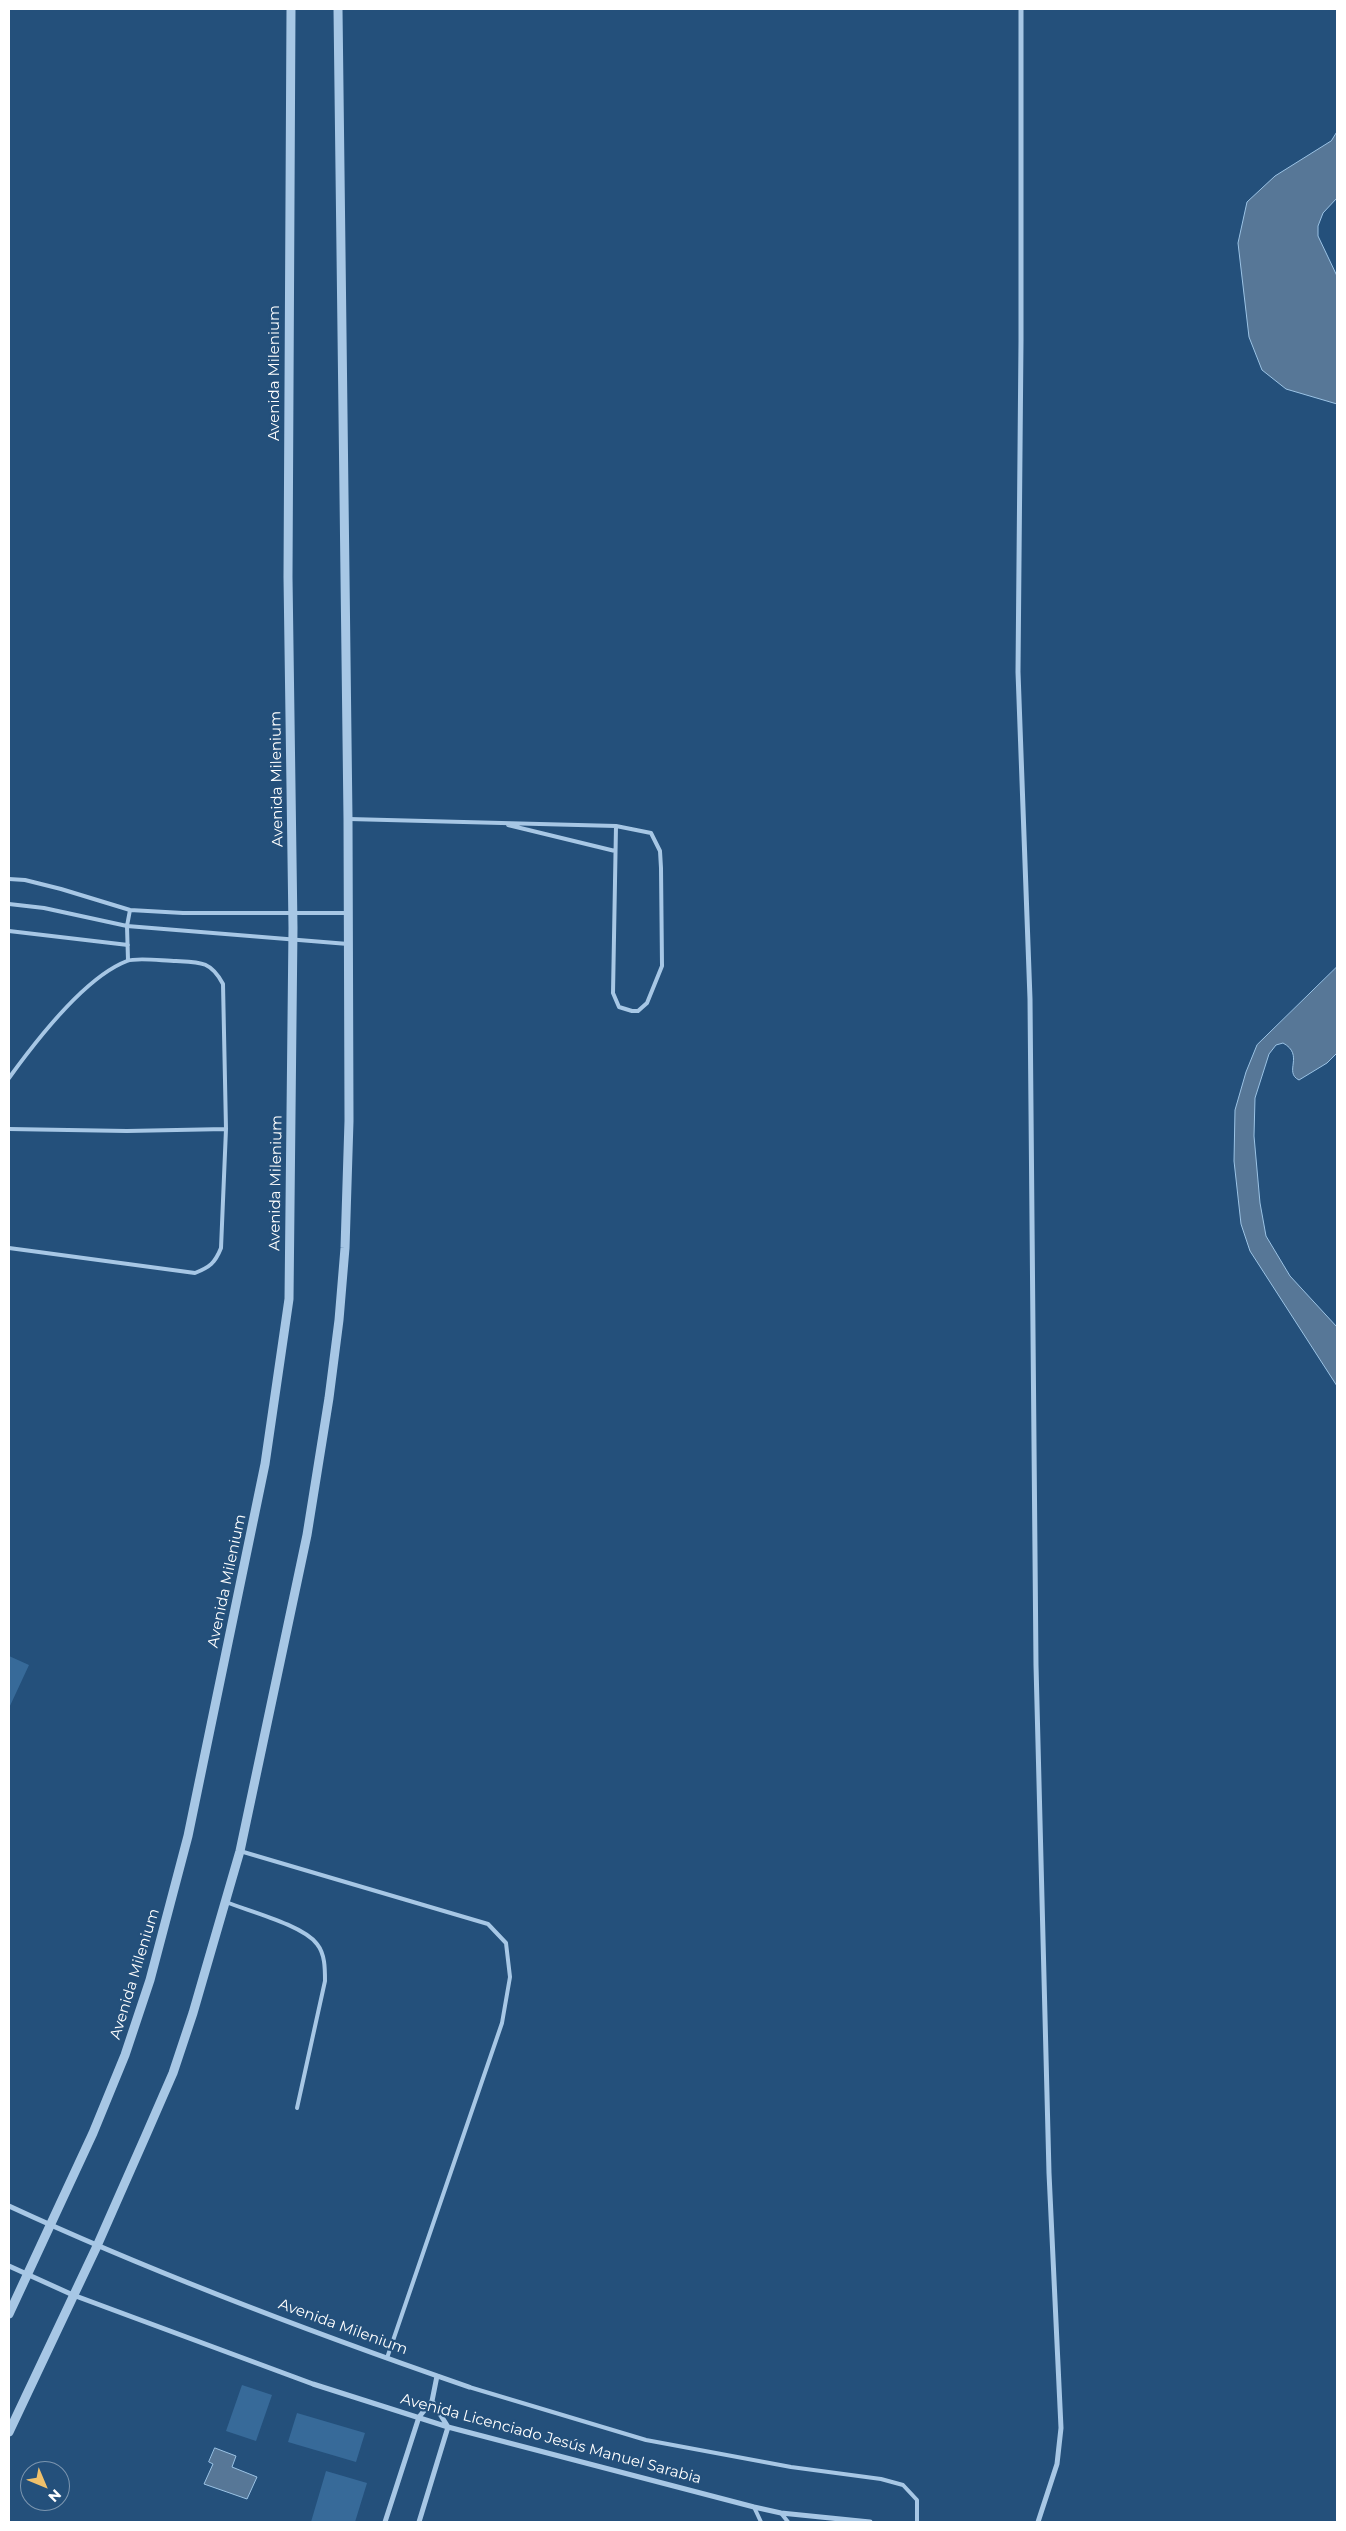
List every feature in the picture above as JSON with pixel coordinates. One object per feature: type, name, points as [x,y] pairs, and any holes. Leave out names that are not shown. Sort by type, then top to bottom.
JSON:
[{"type":"street","name":"Avenida Milenium","points":[[9,2314],[94,2133],[125,2055],[150,1980],[188,1836],[265,1464],[289,1299],[293,941],[288,577],[290,9]]},
{"type":"street","points":[[9,2432],[97,2246],[173,2073],[226,1902],[240,1852],[307,1535],[340,1320],[345,1248],[349,1121],[349,913],[338,9]]},
{"type":"street","points":[[1021,9],[1021,341],[1018,672],[1030,999],[1036,1656],[1050,2173],[1061,2428],[1057,2464],[1038,2522]]},
{"type":"street","points":[[9,2206],[97,2246]]},
{"type":"street","name":"Avenida Milenium","points":[[97,2246],[316,2334],[468,2386]]},
{"type":"street","name":"Avenida Licenciado Jesús Manuel Sarabia","points":[[9,2266],[73,2295],[313,2384],[448,2427],[754,2507],[781,2513],[866,2522]]},
{"type":"street","points":[[385,2522],[418,2417],[432,2401],[437,2376]]},
{"type":"street","points":[[419,2522],[448,2427],[432,2401]]},
{"type":"lane","points":[[348,819],[616,826],[651,832],[660,851],[662,966],[647,1003],[638,1011],[619,1007],[615,1003],[613,993],[616,826]]},
{"type":"lane","points":[[501,824],[616,851]]},
{"type":"lane","points":[[9,879],[25,880],[61,888],[130,910],[183,913],[349,913]]},
{"type":"lane","points":[[9,904],[44,908],[127,926],[348,944]]},
{"type":"lane","points":[[128,960],[127,926],[130,910]]},
{"type":"lane","points":[[9,932],[128,945]]},
{"type":"lane","points":[[9,1078],[34,1044],[99,976],[128,960],[196,962],[210,966],[217,972],[223,984],[225,1002],[226,1129],[221,1248],[216,1262],[208,1268],[195,1273],[9,1248]]},
{"type":"lane","points":[[9,1129],[128,1131],[226,1129]]},
{"type":"lane","points":[[240,1852],[488,1924],[506,1943],[510,1977],[502,2024],[387,2358]]},
{"type":"lane","points":[[226,1902],[304,1932],[317,1944],[324,1961],[325,1981],[297,2108]]},
{"type":"lane","points":[[468,2386],[646,2440],[791,2467],[882,2479],[903,2485],[916,2500],[917,2522]]},
{"type":"lane","points":[[754,2507],[761,2522]]},
{"type":"lane","points":[[781,2513],[788,2522]]},
{"type":"shaded area","points":[[1337,132],[1337,198],[1323,213],[1318,226],[1318,236],[1337,276],[1337,404],[1286,389],[1262,370],[1249,337],[1238,243],[1247,202],[1275,176],[1331,141]]},
{"type":"shaded area","points":[[1337,967],[1337,1053],[1327,1063],[1299,1080],[1293,1073],[1293,1053],[1283,1043],[1276,1045],[1269,1054],[1255,1098],[1254,1136],[1260,1203],[1266,1236],[1290,1276],[1337,1327],[1337,1386],[1250,1251],[1241,1224],[1234,1161],[1235,1110],[1246,1072],[1257,1045]]},
{"type":"shaded area","points":[[9,1656],[29,1665],[9,1708]]},
{"type":"shaded area","points":[[242,2385],[272,2395],[256,2441],[226,2431]]},
{"type":"shaded area","points":[[297,2413],[365,2433],[356,2462],[288,2442]]},
{"type":"shaded area","points":[[215,2448],[236,2456],[232,2467],[257,2477],[247,2499],[204,2484],[213,2464],[209,2462]]},
{"type":"shaded area","points":[[326,2471],[367,2483],[355,2522],[311,2522]]}]
